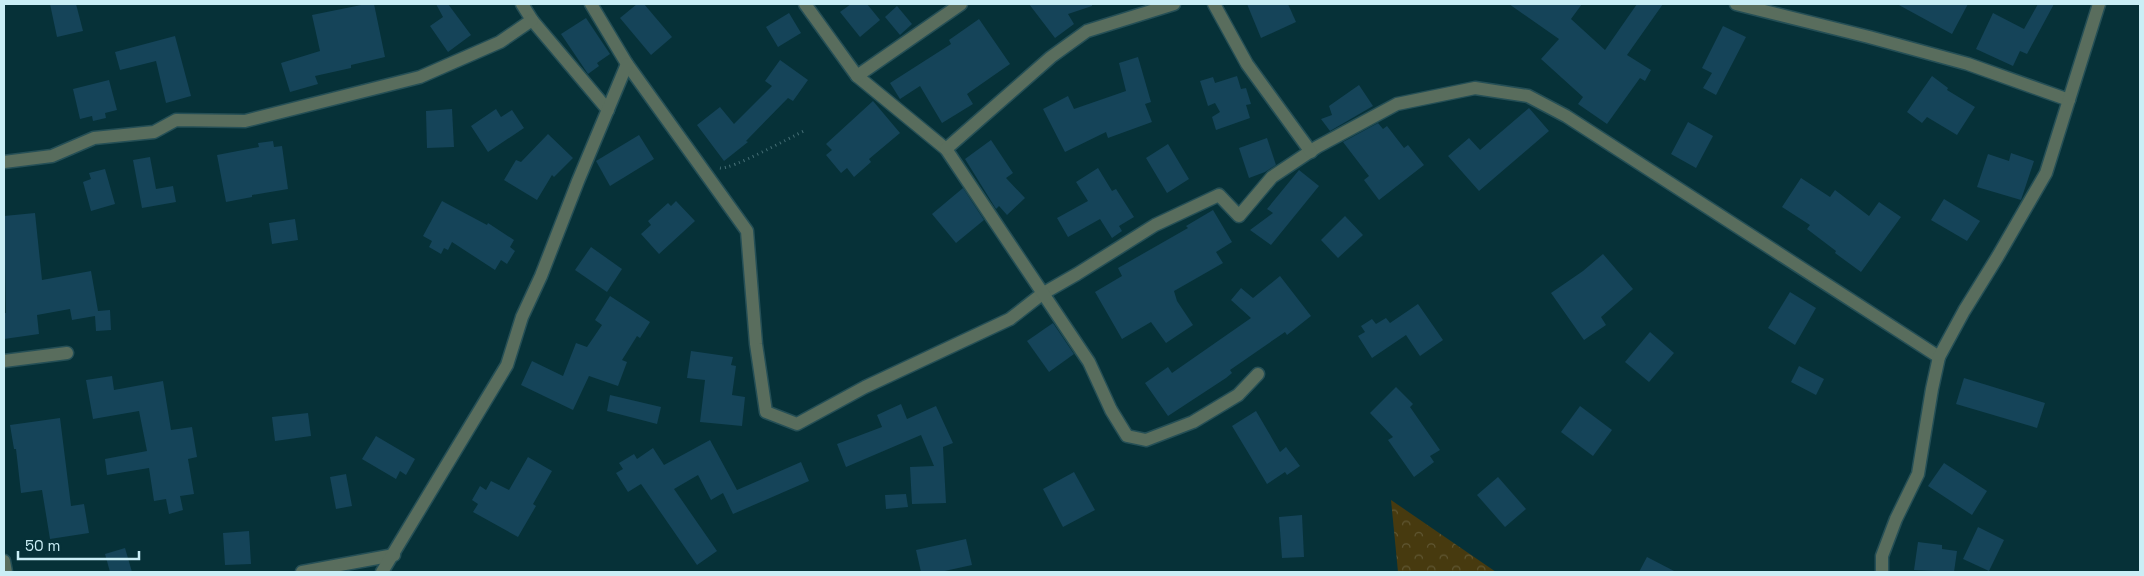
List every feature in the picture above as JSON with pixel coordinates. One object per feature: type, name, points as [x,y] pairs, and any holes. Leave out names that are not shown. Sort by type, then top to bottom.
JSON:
[{"type":"street","points":[[522,4],[532,20],[608,110]]},
{"type":"street","points":[[591,4],[628,64],[747,231],[757,354],[766,412],[797,424],[866,387],[1010,319],[1042,294],[1077,274],[1154,224],[1219,195],[1239,216],[1272,177],[1311,152],[1397,104],[1475,88],[1528,96],[1566,116],[1939,357]]},
{"type":"street","points":[[805,4],[857,76],[946,149],[1089,362],[1111,410],[1127,436],[1146,440],[1194,422],[1238,395],[1258,374]]},
{"type":"street","points":[[857,76],[960,4]]},
{"type":"street","points":[[946,149],[1044,63],[1087,31],[1174,4]]},
{"type":"street","points":[[1214,4],[1247,64],[1311,152]]},
{"type":"street","points":[[1736,4],[1869,36],[1968,64],[2069,100]]},
{"type":"street","points":[[1882,572],[1882,556],[1896,519],[1918,474],[1939,357],[1964,311],[2046,173],[2099,4]]},
{"type":"street","points":[[4,162],[52,156],[94,138],[154,132],[176,120],[245,121],[420,78],[500,42],[532,20]]},
{"type":"street","points":[[382,572],[507,365],[522,317],[541,276],[628,64]]},
{"type":"street","points":[[4,361],[67,353]]},
{"type":"street","points":[[302,572],[394,555]]},
{"type":"street","points":[[4,561],[6,572]]},
{"type":"path","points":[[702,166],[725,169],[804,131]]},
{"type":"green space","points":[[1391,500],[1496,572],[1398,572]]},
{"type":"building","points":[[50,4],[76,4],[83,31],[57,37]]},
{"type":"building","points":[[374,4],[385,57],[351,65],[351,68],[315,76],[318,84],[290,92],[281,63],[320,51],[312,15]]},
{"type":"building","points":[[436,4],[448,4],[471,35],[448,52],[430,26],[443,17]]},
{"type":"building","points":[[637,4],[644,4],[672,37],[651,55],[620,18]]},
{"type":"building","points":[[851,4],[867,4],[880,20],[860,37],[840,12]]},
{"type":"building","points":[[1029,4],[1092,4],[1092,6],[1068,14],[1074,24],[1055,38]]},
{"type":"building","points":[[1247,4],[1288,4],[1296,22],[1261,38]]},
{"type":"building","points":[[1509,4],[1582,4],[1571,19],[1605,50],[1637,4],[1663,4],[1627,55],[1651,70],[1645,81],[1640,78],[1607,124],[1578,104],[1583,97],[1541,59],[1559,39]]},
{"type":"building","points":[[1897,4],[1968,4],[1952,34]]},
{"type":"building","points":[[2038,4],[2054,4],[2027,54],[2020,51],[2013,66],[1976,49],[1993,13],[2024,29]]},
{"type":"building","points":[[897,6],[912,24],[900,35],[885,17]]},
{"type":"building","points":[[789,13],[801,33],[778,47],[766,27]]},
{"type":"building","points":[[586,18],[610,54],[597,63],[599,66],[588,74],[561,34]]},
{"type":"building","points":[[979,19],[1010,64],[967,94],[973,104],[942,123],[920,86],[900,99],[890,83],[951,44],[949,40]]},
{"type":"building","points":[[1723,26],[1746,37],[1716,95],[1703,88],[1712,73],[1702,68]]},
{"type":"building","points":[[175,36],[191,96],[166,103],[156,61],[120,70],[115,52]]},
{"type":"building","points":[[1138,57],[1151,102],[1145,104],[1152,122],[1108,138],[1106,132],[1065,152],[1043,109],[1068,96],[1074,109],[1126,91],[1119,63]]},
{"type":"building","points":[[780,60],[808,80],[793,101],[788,98],[746,141],[748,142],[724,161],[697,125],[720,107],[734,124],[772,86],[765,81]]},
{"type":"building","points":[[1237,76],[1241,89],[1246,88],[1251,104],[1246,105],[1250,118],[1216,130],[1212,117],[1220,112],[1215,103],[1208,106],[1200,81],[1213,77],[1215,83]]},
{"type":"building","points":[[1932,76],[1948,88],[1947,90],[1975,107],[1957,135],[1927,117],[1922,123],[1907,112]]},
{"type":"building","points":[[109,80],[117,110],[105,113],[106,118],[93,121],[92,116],[80,119],[73,89]]},
{"type":"building","points":[[1359,85],[1373,106],[1330,131],[1321,119],[1332,115],[1329,106]]},
{"type":"building","points":[[873,101],[900,133],[869,159],[871,162],[854,177],[847,168],[841,173],[826,155],[832,150],[826,144]]},
{"type":"building","points":[[1529,108],[1549,131],[1479,191],[1448,156],[1469,138],[1480,150]]},
{"type":"building","points":[[452,109],[454,147],[427,148],[426,111]]},
{"type":"building","points":[[496,109],[501,117],[512,110],[524,128],[488,152],[471,126]]},
{"type":"building","points":[[1688,122],[1713,136],[1696,168],[1671,154]]},
{"type":"building","points":[[1378,123],[1383,129],[1387,126],[1404,148],[1408,145],[1424,165],[1379,200],[1364,180],[1369,176],[1343,142]]},
{"type":"building","points":[[548,134],[573,158],[554,177],[552,175],[537,200],[504,180],[516,160],[521,162]]},
{"type":"building","points":[[639,135],[654,159],[610,186],[596,161]]},
{"type":"building","points":[[1267,138],[1276,165],[1265,172],[1249,178],[1239,148]]},
{"type":"building","points":[[991,140],[1013,173],[1006,178],[1025,198],[1007,215],[999,206],[996,209],[965,159]]},
{"type":"building","points":[[273,141],[274,147],[282,146],[288,189],[252,195],[252,197],[226,202],[217,155],[259,147],[258,143]]},
{"type":"building","points":[[1168,144],[1189,179],[1167,193],[1146,158]]},
{"type":"building","points":[[2011,153],[2034,161],[2021,200],[1977,187],[1988,154],[2009,161]]},
{"type":"building","points":[[150,157],[156,189],[173,186],[176,202],[142,208],[133,160]]},
{"type":"building","points":[[1098,168],[1112,191],[1116,189],[1134,217],[1119,226],[1122,231],[1112,238],[1100,219],[1068,237],[1057,218],[1088,201],[1076,182]]},
{"type":"building","points":[[105,169],[115,204],[91,211],[83,182],[91,179],[89,173]]},
{"type":"building","points":[[1299,170],[1319,186],[1271,245],[1250,230],[1273,213],[1267,209]]},
{"type":"building","points":[[1801,178],[1830,197],[1835,190],[1869,216],[1879,202],[1901,217],[1861,272],[1807,229],[1810,225],[1782,207]]},
{"type":"building","points":[[963,188],[984,220],[956,243],[932,214]]},
{"type":"building","points":[[1944,199],[1980,221],[1967,241],[1931,220]]},
{"type":"building","points":[[442,201],[487,225],[488,223],[514,240],[510,247],[515,251],[507,264],[501,260],[495,270],[452,242],[448,250],[444,248],[441,254],[429,247],[432,241],[423,236]]},
{"type":"building","points":[[676,201],[695,221],[659,254],[641,234],[651,225],[648,221],[668,203],[671,206]]},
{"type":"building","points":[[1213,210],[1232,242],[1216,252],[1223,263],[1174,291],[1177,301],[1193,325],[1166,343],[1151,322],[1122,339],[1095,292],[1122,276],[1118,268],[1188,228],[1186,226]]},
{"type":"building","points":[[35,213],[42,280],[91,271],[98,311],[110,310],[111,330],[96,331],[95,316],[72,320],[70,309],[37,315],[39,334],[4,339],[4,313],[6,313],[4,216]]},
{"type":"building","points":[[1345,216],[1363,235],[1338,258],[1321,240]]},
{"type":"building","points":[[295,219],[298,240],[272,244],[269,223]]},
{"type":"building","points":[[591,247],[622,269],[607,292],[575,270]]},
{"type":"building","points":[[1603,254],[1633,289],[1601,317],[1606,325],[1584,340],[1551,293],[1583,271]]},
{"type":"building","points":[[1280,276],[1311,316],[1287,335],[1285,332],[1230,370],[1232,373],[1226,378],[1168,416],[1145,383],[1168,367],[1172,373],[1251,318],[1231,300],[1241,288],[1253,298]]},
{"type":"building","points":[[1790,292],[1816,308],[1795,345],[1768,328]]},
{"type":"building","points":[[610,296],[650,322],[640,338],[637,336],[622,360],[627,362],[618,386],[589,376],[573,410],[521,385],[532,361],[563,376],[576,343],[587,347],[602,325],[595,320]]},
{"type":"building","points":[[1418,304],[1443,340],[1420,356],[1406,335],[1372,358],[1358,336],[1365,332],[1361,326],[1372,319],[1376,324],[1386,318],[1390,323]]},
{"type":"building","points":[[1053,323],[1074,354],[1049,372],[1027,341]]},
{"type":"building","points":[[1650,332],[1674,353],[1649,382],[1625,362]]},
{"type":"building","points":[[691,351],[733,357],[731,365],[736,366],[732,395],[745,397],[742,426],[700,422],[705,380],[687,378]]},
{"type":"building","points":[[1799,366],[1824,379],[1816,395],[1791,382]]},
{"type":"building","points":[[112,376],[114,390],[163,381],[171,430],[192,427],[197,457],[188,459],[194,494],[180,496],[183,510],[169,514],[166,499],[154,501],[149,468],[107,475],[105,459],[147,451],[139,411],[93,419],[86,380]]},
{"type":"building","points":[[1964,378],[2045,403],[2037,428],[1956,404]]},
{"type":"building","points":[[1396,387],[1413,404],[1410,407],[1440,450],[1430,456],[1434,462],[1414,477],[1388,440],[1393,437],[1370,413]]},
{"type":"building","points":[[610,395],[661,407],[657,424],[607,411]]},
{"type":"building","points":[[901,404],[907,419],[936,406],[953,443],[943,447],[946,503],[912,504],[910,467],[934,466],[921,435],[846,467],[837,444],[882,427],[877,415]]},
{"type":"building","points":[[1580,406],[1612,430],[1593,456],[1561,432]]},
{"type":"building","points":[[1256,411],[1280,452],[1286,447],[1300,466],[1287,475],[1285,472],[1267,484],[1232,426]]},
{"type":"building","points":[[308,413],[311,436],[275,441],[272,417]]},
{"type":"building","points":[[60,418],[71,506],[84,504],[89,533],[50,539],[42,490],[21,493],[16,449],[14,449],[10,425]]},
{"type":"building","points":[[376,436],[415,459],[406,475],[400,471],[396,479],[362,459]]},
{"type":"building","points":[[710,440],[737,490],[801,462],[809,481],[733,514],[723,493],[711,500],[698,475],[674,489],[717,551],[697,565],[641,484],[628,492],[616,473],[623,469],[619,463],[634,454],[637,459],[653,448],[664,465]]},
{"type":"building","points":[[528,457],[552,471],[533,504],[536,506],[518,537],[473,512],[478,504],[472,500],[480,486],[486,490],[491,481],[509,490]]},
{"type":"building","points":[[1944,463],[1987,491],[1972,515],[1928,486]]},
{"type":"building","points":[[1074,472],[1095,510],[1063,527],[1043,489]]},
{"type":"building","points":[[346,474],[352,506],[336,509],[330,477]]},
{"type":"building","points":[[1498,477],[1526,509],[1505,527],[1477,495]]},
{"type":"building","points":[[906,494],[908,507],[886,509],[885,495]]},
{"type":"building","points":[[1302,515],[1304,557],[1282,558],[1279,517]]},
{"type":"building","points":[[1978,527],[2004,540],[1989,571],[1963,559]]},
{"type":"building","points":[[249,531],[251,564],[225,565],[223,533]]},
{"type":"building","points":[[966,539],[972,565],[940,572],[921,572],[916,550]]},
{"type":"building","points":[[1918,542],[1942,545],[1942,549],[1957,551],[1954,572],[1914,570]]},
{"type":"building","points":[[125,548],[132,572],[110,572],[105,554]]},
{"type":"building","points":[[1647,557],[1676,572],[1639,572]]}]
